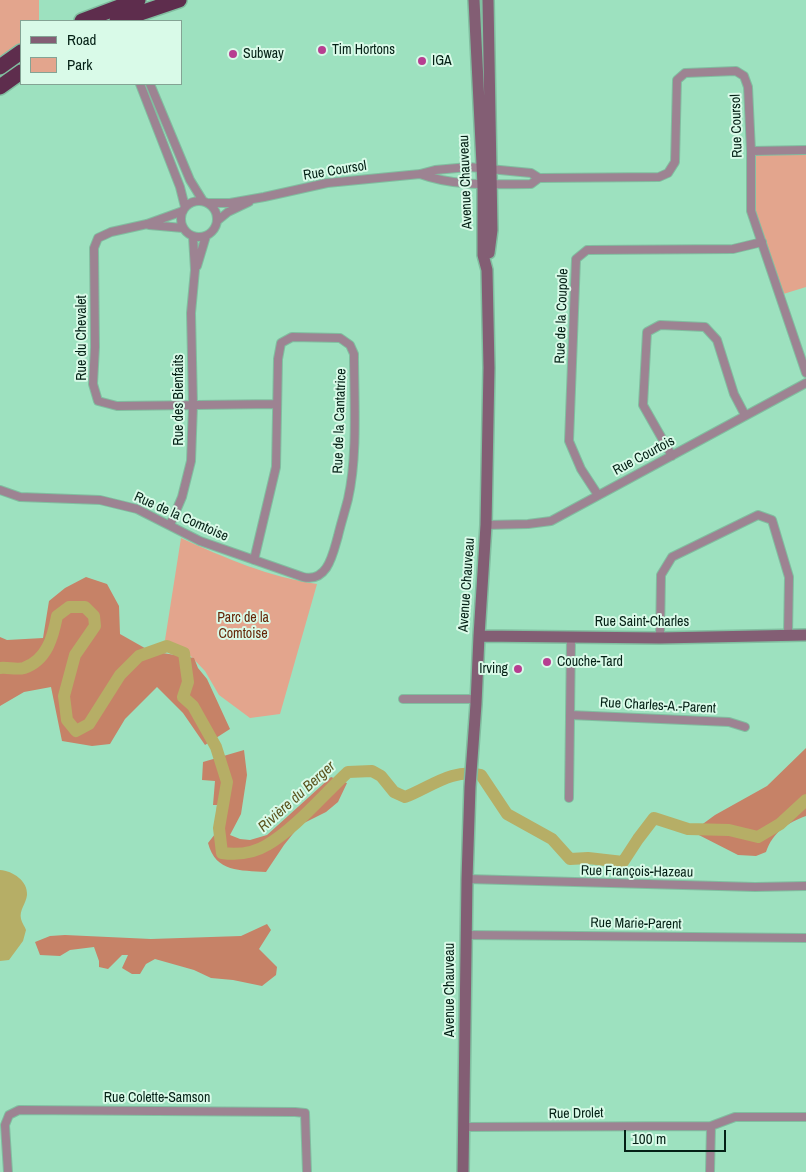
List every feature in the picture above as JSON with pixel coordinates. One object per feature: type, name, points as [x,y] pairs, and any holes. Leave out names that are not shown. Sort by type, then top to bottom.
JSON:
[{"type":"highway","points":[[119,17],[138,0]]},
{"type":"highway","points":[[91,20],[119,17],[179,0]]},
{"type":"highway","points":[[0,67],[20,53]]},
{"type":"highway","points":[[0,87],[20,73]]},
{"type":"main road","name":"Avenue Chauveau","points":[[463,1172],[466,879],[470,787],[477,699],[478,636],[486,525],[489,368],[487,270],[492,230],[474,0]]},
{"type":"main road","points":[[487,168],[488,0]]},
{"type":"main road","name":"Rue Saint-Charles","points":[[478,636],[660,638],[806,636]]},
{"type":"street","name":"Rue Coursol","points":[[420,174],[434,179],[487,184],[531,184],[539,178],[658,177],[668,173],[675,162],[677,80],[685,73],[736,70],[744,76],[748,87],[751,211],[806,373]]},
{"type":"street","points":[[140,85],[180,187],[184,209],[181,223],[183,228],[193,237],[206,236],[214,230],[217,221],[215,211],[190,180],[150,85]]},
{"type":"street","points":[[751,151],[806,150]]},
{"type":"street","name":"Rue Coursol","points":[[206,202],[230,203],[327,183],[469,167],[531,172],[539,178]]},
{"type":"street","name":"Rue Coursol","points":[[217,221],[228,212],[255,198]]},
{"type":"street","points":[[184,209],[193,202],[206,202]]},
{"type":"street","name":"Rue du Chevalet","points":[[184,209],[147,224],[111,232],[98,238],[94,248],[95,347],[93,384],[98,401],[117,406],[276,404]]},
{"type":"street","name":"Rue du Chevalet","points":[[147,224],[183,228]]},
{"type":"street","name":"Rue des Bienfaits","points":[[195,270],[206,236]]},
{"type":"street","name":"Rue des Bienfaits","points":[[170,526],[182,497],[191,461],[194,405],[192,313],[195,270],[193,237]]},
{"type":"street","name":"Rue de la Coupole","points":[[598,495],[580,469],[569,441],[576,259],[587,250],[734,249],[762,242]]},
{"type":"street","points":[[672,456],[643,404],[647,332],[660,325],[706,327],[716,340],[734,394],[745,415]]},
{"type":"street","name":"Rue de la Cantatrice","points":[[254,560],[276,468],[276,404],[280,343],[292,337],[340,338],[350,345],[354,354],[354,440],[348,498],[330,563],[320,575]]},
{"type":"street","name":"Rue Courtois","points":[[486,525],[528,524],[551,521],[745,415],[806,384]]},
{"type":"street","name":"Rue de la Comtoise","points":[[0,490],[20,497],[100,500],[136,509],[200,542],[304,577],[320,575]]},
{"type":"street","points":[[660,638],[661,574],[672,557],[758,515],[772,520],[789,578],[788,635]]},
{"type":"street","points":[[569,798],[571,637]]},
{"type":"street","points":[[403,699],[477,699]]},
{"type":"street","name":"Rue Charles-A.-Parent","points":[[570,715],[729,722],[745,727]]},
{"type":"street","name":"Rue François-Hazeau","points":[[466,879],[755,887],[806,886]]},
{"type":"street","name":"Rue Marie-Parent","points":[[465,935],[806,938]]},
{"type":"street","name":"Rue Colette-Samson","points":[[8,1172],[5,1125],[9,1115],[19,1110],[305,1113],[307,1172]]},
{"type":"street","name":"Rue Drolet","points":[[464,1127],[710,1126],[735,1117],[806,1118]]},
{"type":"street","points":[[710,1126],[710,1172]]},
{"type":"green space","points":[[0,0],[39,0],[39,20],[20,20],[20,53],[0,67]]},
{"type":"green space","points":[[806,150],[806,287],[780,295],[751,211],[751,151]]},
{"type":"green space","name":"Parc de la Comtoise","points":[[181,538],[264,572],[317,584],[280,714],[250,718],[219,695],[205,671],[183,648],[165,640]]},
{"type":"shaded area","points":[[86,577],[107,584],[119,606],[120,634],[150,651],[194,658],[198,668],[207,679],[230,729],[205,745],[183,713],[157,687],[125,719],[110,744],[92,746],[62,741],[51,687],[24,692],[0,706],[0,637],[7,640],[43,638],[49,601],[65,588]]},
{"type":"shaded area","points":[[806,748],[806,816],[782,829],[773,839],[766,852],[756,856],[738,855],[689,830],[700,826],[715,815],[767,786]]},
{"type":"shaded area","points":[[244,750],[247,775],[241,814],[230,835],[240,839],[250,840],[267,835],[331,777],[347,783],[338,802],[326,812],[300,825],[266,872],[238,870],[223,865],[212,853],[208,843],[215,834],[217,805],[213,805],[215,781],[202,780],[203,762]]},
{"type":"shaded area","points":[[0,870],[10,872],[19,878],[25,885],[27,895],[21,916],[26,930],[23,941],[9,960],[0,961]]},
{"type":"shaded area","points":[[267,924],[271,930],[259,949],[277,967],[276,975],[262,986],[211,978],[194,970],[155,959],[146,964],[140,974],[132,974],[122,968],[128,955],[122,955],[108,969],[99,967],[94,947],[70,950],[60,956],[40,955],[35,942],[50,936],[65,935],[151,939],[241,936]]},
{"type":"waterway","name":"Rivière du Berger","points":[[0,668],[21,669],[32,664],[48,647],[57,616],[69,607],[85,607],[94,616],[95,626],[75,655],[64,696],[67,720],[76,731],[89,724],[120,675],[139,656],[167,646],[184,653],[188,682],[183,697],[193,706],[216,747],[227,782],[219,828],[222,853],[234,854],[257,850],[278,838],[299,821],[348,772],[372,771],[381,776],[394,792],[405,797],[451,776],[461,774],[481,775],[507,814],[552,839],[570,859],[588,858],[623,862],[654,818],[688,829],[729,830],[758,837],[780,824],[806,800]]},
{"type":"place","name":"Tim Hortons","points":[[322,50]]},
{"type":"place","name":"Subway","points":[[233,54]]},
{"type":"place","name":"IGA","points":[[422,61]]},
{"type":"place","name":"Couche-Tard","points":[[547,662]]},
{"type":"place","name":"Irving","points":[[518,669]]}]
